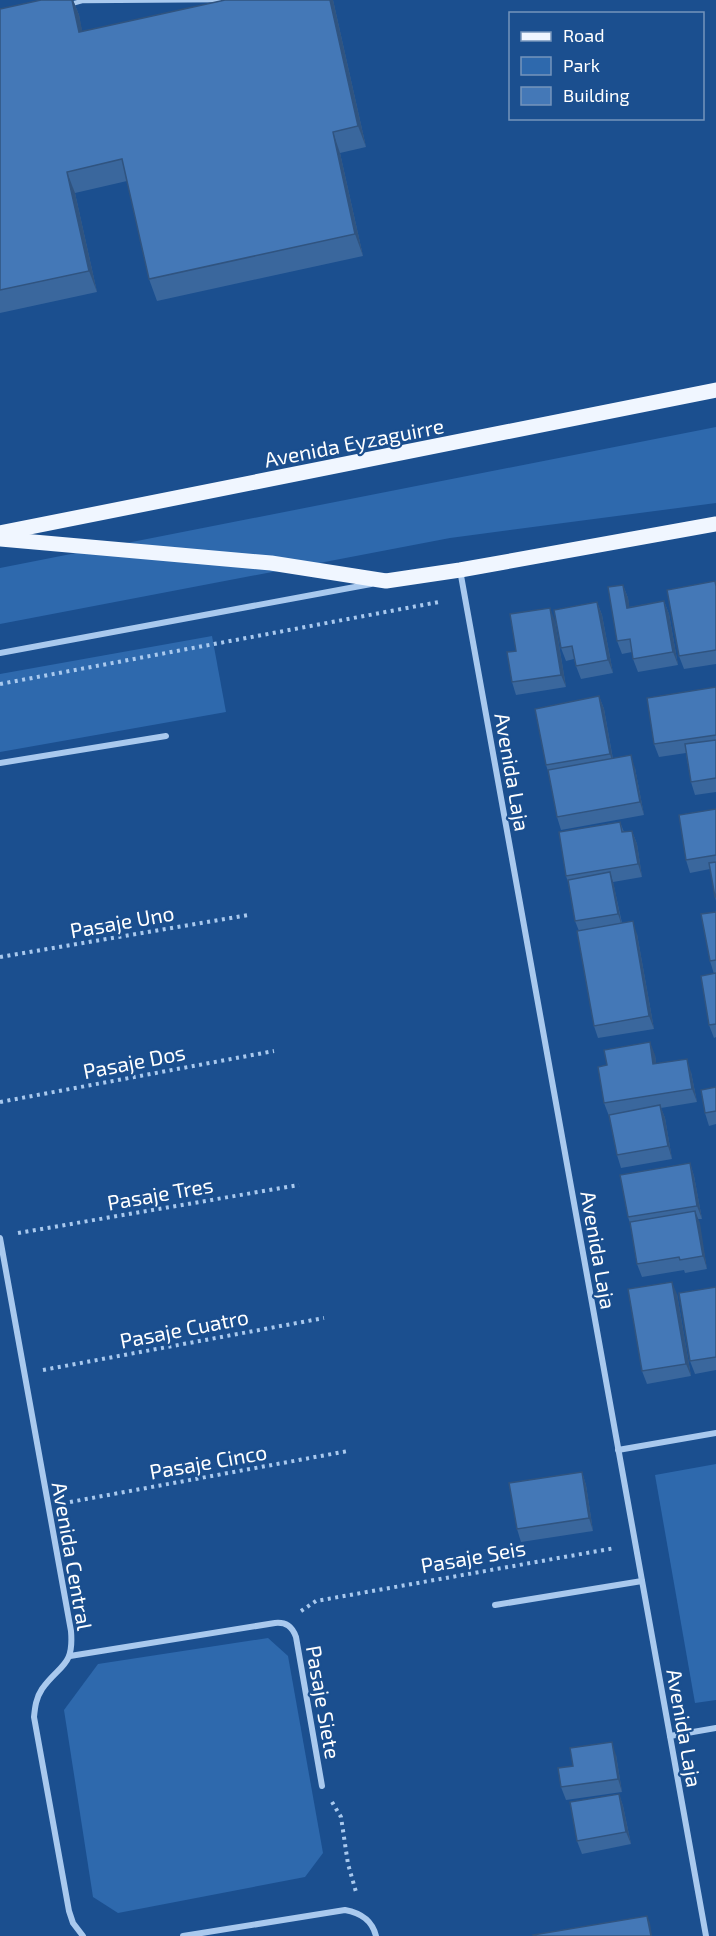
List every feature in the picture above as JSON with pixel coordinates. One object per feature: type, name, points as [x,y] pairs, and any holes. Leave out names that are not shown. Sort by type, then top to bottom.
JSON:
[{"type":"main road","name":"Avenida Eyzaguirre","points":[[0,533],[716,390]]},
{"type":"main road","points":[[0,539],[271,563],[386,581],[716,524]]},
{"type":"street","name":"Avenida Laja","points":[[460,570],[706,1936]]},
{"type":"street","points":[[0,653],[386,581]]},
{"type":"street","points":[[0,763],[166,736]]},
{"type":"street","name":"Avenida Central","points":[[0,1238],[71,1630],[70,1656],[62,1669],[42,1690],[36,1703],[34,1717],[69,1911],[73,1923],[83,1936]]},
{"type":"street","points":[[618,1450],[716,1433]]},
{"type":"street","points":[[495,1605],[642,1581]]},
{"type":"street","name":"Pasaje Siete","points":[[70,1656],[282,1622],[289,1625],[296,1637],[322,1786]]},
{"type":"street","points":[[670,1736],[716,1728]]},
{"type":"street","points":[[183,1936],[336,1911],[355,1912],[363,1916],[370,1922],[376,1936]]},
{"type":"lane","points":[[59,6],[82,2],[224,0]]},
{"type":"path","points":[[0,684],[465,597]]},
{"type":"path","name":"Pasaje Uno","points":[[0,957],[249,915]]},
{"type":"path","name":"Pasaje Dos","points":[[0,1102],[274,1051]]},
{"type":"path","name":"Pasaje Tres","points":[[26,1232],[299,1185]]},
{"type":"path","name":"Pasaje Cuatro","points":[[50,1369],[324,1318]]},
{"type":"path","name":"Pasaje Cinco","points":[[74,1501],[348,1451]]},
{"type":"path","name":"Pasaje Seis","points":[[316,1601],[635,1544]]},
{"type":"path","points":[[341,1817],[348,1864]]},
{"type":"green space","points":[[716,427],[716,503],[450,538],[0,624],[0,568]]},
{"type":"green space","points":[[212,636],[226,712],[0,752],[0,674]]},
{"type":"green space","points":[[716,1464],[716,1700],[695,1703],[655,1475]]},
{"type":"green space","points":[[268,1638],[288,1656],[323,1853],[305,1877],[118,1913],[93,1897],[64,1710],[98,1664]]},
{"type":"building","points":[[41,0],[72,0],[79,32],[225,0],[330,0],[358,126],[333,132],[355,234],[149,279],[122,159],[67,172],[89,271],[0,290],[0,9]]},
{"type":"building","points":[[715,581],[716,650],[679,656],[667,590]]},
{"type":"building","points":[[623,585],[627,608],[664,601],[673,652],[633,659],[630,639],[617,641],[608,587]]},
{"type":"building","points":[[597,602],[608,660],[576,666],[572,646],[561,648],[554,610]]},
{"type":"building","points":[[550,608],[561,675],[512,682],[507,652],[516,651],[510,614]]},
{"type":"building","points":[[716,687],[716,735],[654,744],[647,698]]},
{"type":"building","points":[[599,696],[610,754],[546,765],[535,709]]},
{"type":"building","points":[[716,740],[716,778],[691,782],[685,744]]},
{"type":"building","points":[[631,755],[640,802],[557,817],[548,770]]},
{"type":"building","points":[[716,809],[716,855],[686,860],[679,815]]},
{"type":"building","points":[[620,822],[622,832],[632,831],[638,864],[566,876],[559,832]]},
{"type":"building","points":[[716,862],[716,897],[715,897],[709,863]]},
{"type":"building","points":[[610,872],[618,914],[575,921],[568,880]]},
{"type":"building","points":[[716,912],[716,960],[710,961],[701,914]]},
{"type":"building","points":[[633,921],[649,1016],[594,1026],[577,931]]},
{"type":"building","points":[[716,973],[716,1024],[709,1025],[701,976]]},
{"type":"building","points":[[650,1042],[653,1064],[687,1059],[692,1089],[604,1103],[598,1067],[607,1065],[604,1050]]},
{"type":"building","points":[[716,1087],[716,1111],[705,1113],[701,1090]]},
{"type":"building","points":[[660,1105],[668,1146],[617,1155],[609,1115]]},
{"type":"building","points":[[690,1163],[697,1206],[628,1217],[620,1175]]},
{"type":"building","points":[[695,1211],[703,1256],[680,1260],[679,1257],[637,1264],[630,1222]]},
{"type":"building","points":[[672,1282],[686,1364],[642,1371],[628,1289]]},
{"type":"building","points":[[716,1287],[716,1357],[690,1361],[679,1293]]},
{"type":"building","points":[[582,1472],[589,1518],[517,1529],[509,1483]]},
{"type":"building","points":[[612,1742],[618,1779],[561,1787],[558,1768],[573,1766],[570,1748]]},
{"type":"building","points":[[619,1794],[626,1832],[577,1841],[570,1802]]},
{"type":"building","points":[[647,1916],[651,1936],[533,1935]]}]
